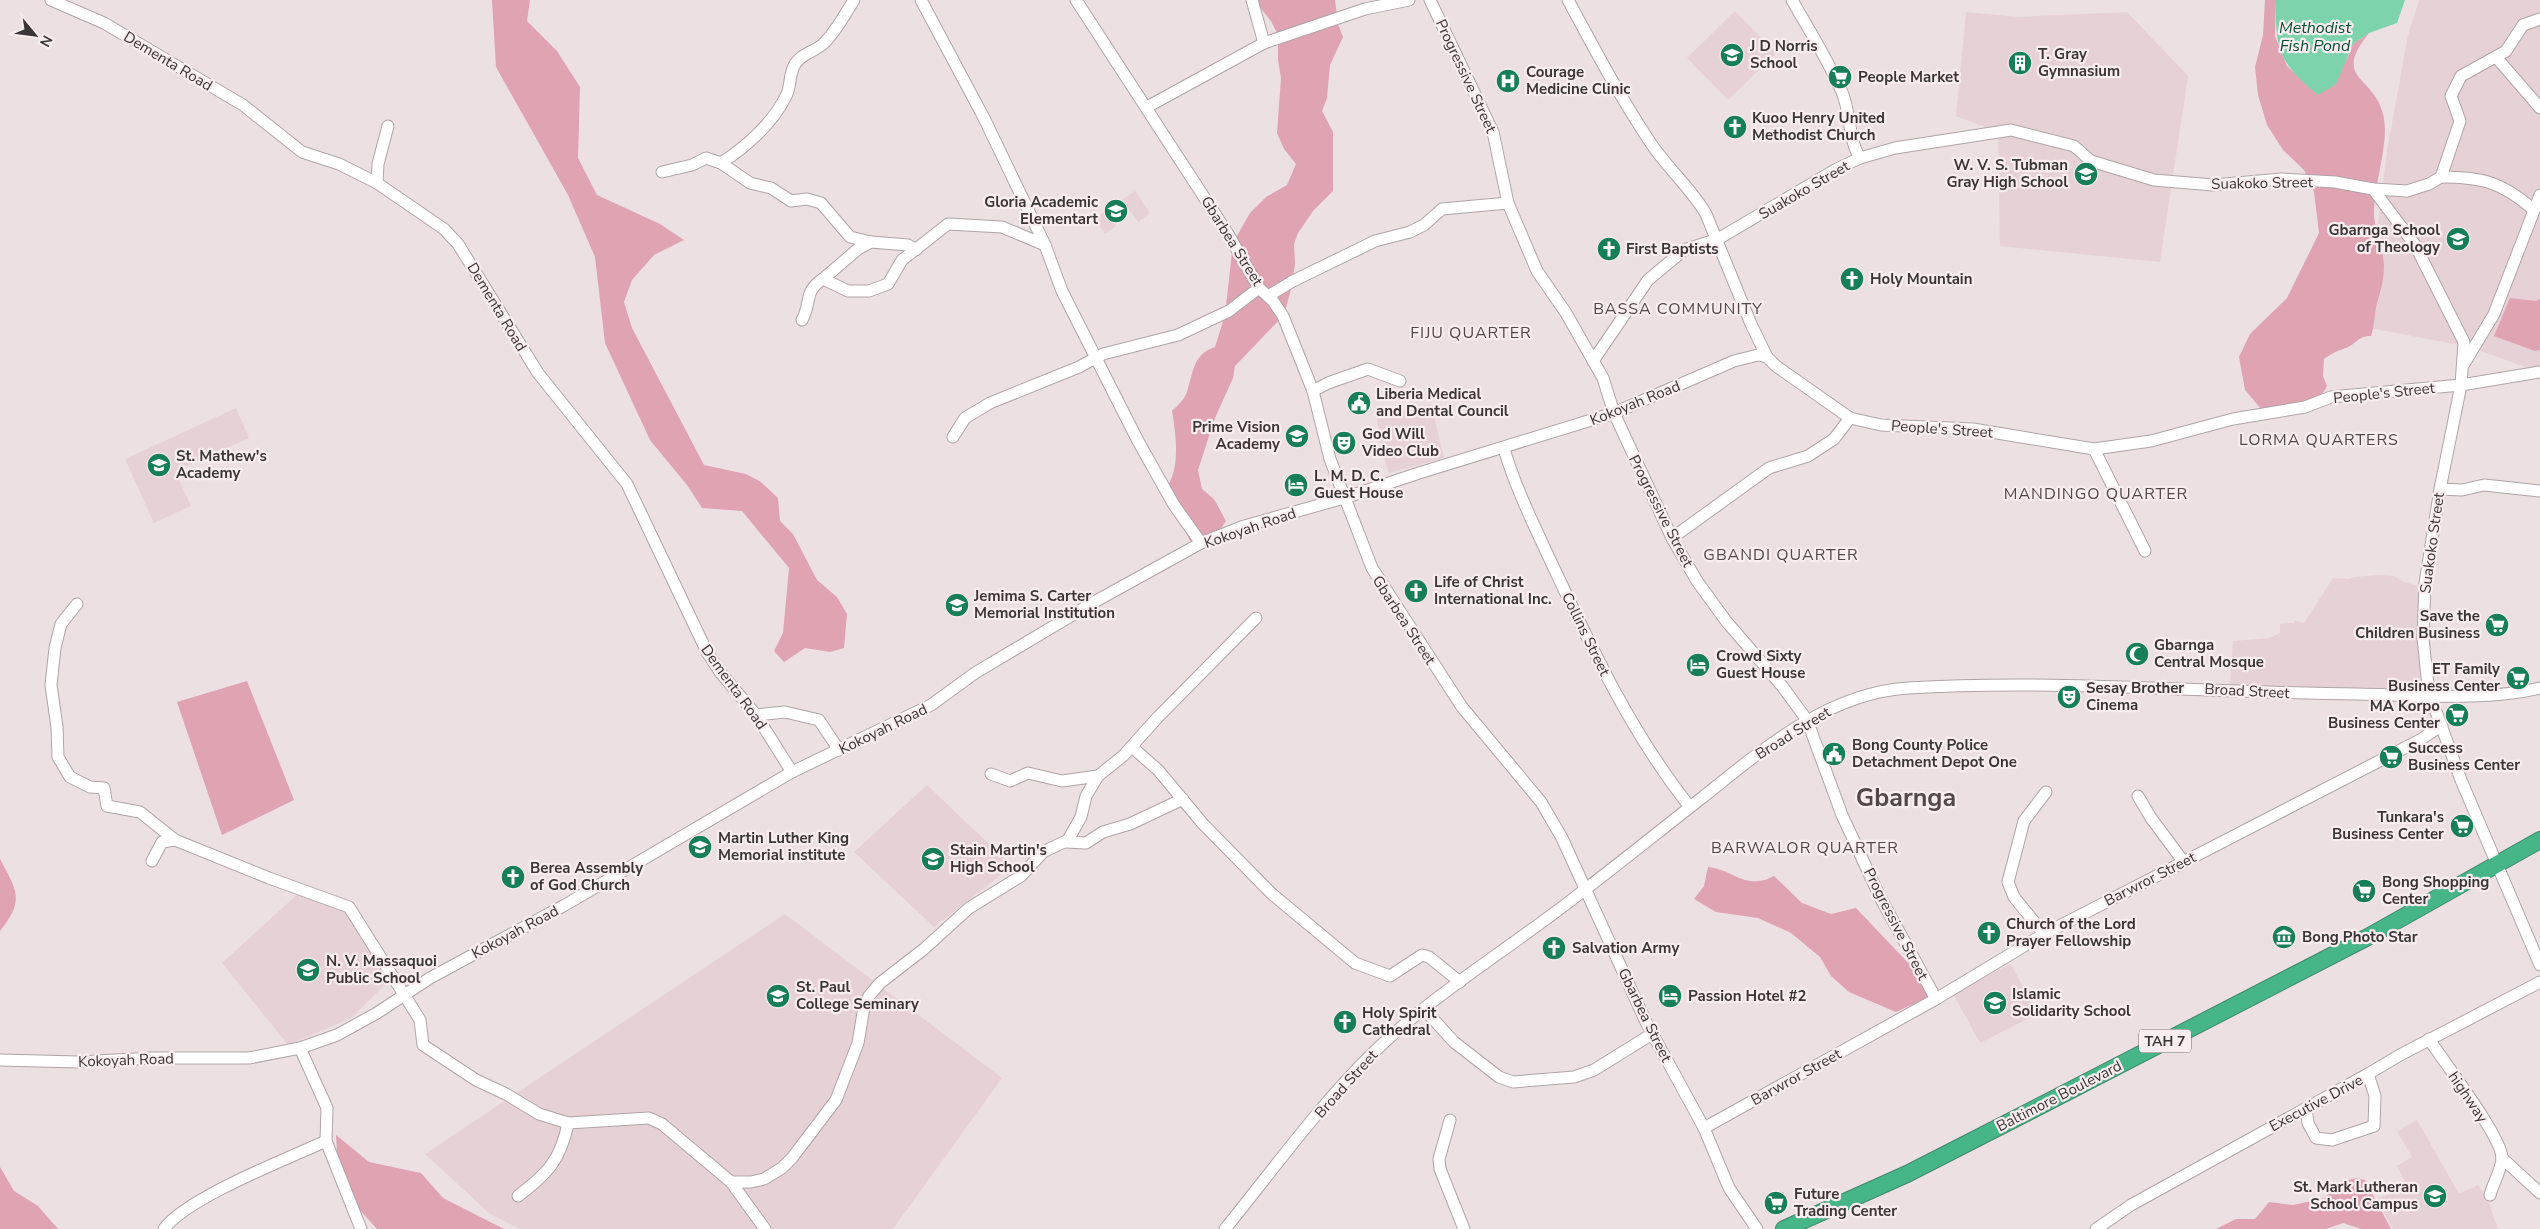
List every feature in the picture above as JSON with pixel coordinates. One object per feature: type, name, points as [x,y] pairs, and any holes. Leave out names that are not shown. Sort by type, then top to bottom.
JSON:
[{"type":"highway","name":"Baltimore Boulevard","points":[[1784,1229],[1908,1174],[2366,938],[2540,840]]},
{"type":"street","name":"Dementa Road","points":[[51,0],[104,23],[243,105],[302,152],[339,164],[376,183],[444,229],[458,244],[538,373],[627,484],[707,652],[720,672],[756,715],[792,772]]},
{"type":"street","points":[[721,163],[757,136],[778,110],[787,94],[794,67],[802,56],[813,52],[825,42],[854,0]]},
{"type":"street","points":[[920,0],[984,118],[1045,245],[1062,291],[1138,441],[1174,505],[1201,543]]},
{"type":"street","name":"Gbarbea Street","points":[[1076,0],[1147,107],[1264,292],[1283,316],[1313,391],[1330,459],[1372,568],[1462,707],[1541,802],[1562,838],[1652,1034],[1704,1128],[1729,1188],[1757,1229]]},
{"type":"street","points":[[1252,0],[1264,43]]},
{"type":"street","points":[[1147,107],[1264,43],[1365,9],[1409,0]]},
{"type":"street","name":"Progressive Street","points":[[1430,0],[1493,132],[1508,203],[1537,271],[1566,312],[1603,378],[1614,413],[1672,538],[1697,581],[1726,621],[1782,686],[1808,720],[1842,815],[1880,897],[1936,999]]},
{"type":"street","name":"People's Street","points":[[1568,0],[1646,135],[1676,177],[1699,202],[1718,239],[1751,324],[1767,356],[1776,366],[1850,418],[1881,425],[1973,428],[2094,449],[2151,441],[2233,419],[2306,408],[2330,397],[2461,384],[2540,372]]},
{"type":"street","points":[[1792,0],[1842,93],[1850,119],[1855,149],[1860,158]]},
{"type":"street","points":[[2441,177],[2460,121],[2451,96],[2461,76],[2506,51],[2523,25],[2540,19]]},
{"type":"street","points":[[2496,57],[2540,108]]},
{"type":"street","points":[[376,183],[378,164],[388,126]]},
{"type":"street","name":"Suakoko Street","points":[[1593,361],[1648,280],[1684,250],[1718,239],[1835,170],[1860,158],[1895,148],[2012,130],[2074,146],[2090,161],[2154,180],[2213,185],[2282,179],[2335,182],[2373,189],[2416,245],[2464,342],[2464,364],[2461,384],[2424,583],[2423,638],[2430,695],[2461,780],[2540,965]]},
{"type":"street","points":[[662,172],[692,165],[706,158],[721,163],[750,183],[771,188],[791,201],[807,199],[822,203],[850,237],[871,242],[908,245],[916,250]]},
{"type":"street","points":[[2373,189],[2407,191],[2429,184],[2441,177],[2473,177],[2489,180],[2534,210]]},
{"type":"street","points":[[2464,364],[2494,314],[2540,195]]},
{"type":"street","points":[[953,438],[965,418],[990,403],[1096,357],[1178,335],[1264,292],[1374,242],[1417,229],[1442,209],[1508,203]]},
{"type":"street","points":[[823,280],[848,292],[869,291],[888,284],[902,260],[948,224],[1002,227],[1045,245]]},
{"type":"street","points":[[802,320],[808,310],[807,299],[812,286],[823,280],[858,249],[871,242]]},
{"type":"street","name":"Kokoyah Road","points":[[0,1060],[78,1062],[153,1058],[249,1058],[300,1048],[337,1035],[377,1013],[403,994],[565,905],[792,772],[931,705],[983,668],[1096,601],[1201,543],[1241,528],[1344,498],[1614,413],[1734,361],[1758,355],[1767,356]]},
{"type":"street","points":[[1313,391],[1328,383],[1368,369],[1400,381]]},
{"type":"street","points":[[1672,538],[1768,468],[1808,456],[1834,439],[1850,418]]},
{"type":"street","name":"Collins Street","points":[[1504,448],[1515,484],[1528,516],[1603,670],[1640,738],[1690,807]]},
{"type":"street","points":[[2094,449],[2145,551]]},
{"type":"street","points":[[2440,489],[2462,490],[2484,485],[2540,491]]},
{"type":"street","points":[[77,604],[61,624],[55,648],[51,685],[57,727],[58,758],[70,777],[90,788],[104,788],[107,806],[140,812],[175,840],[269,878],[349,907],[420,1020],[424,1045],[468,1075],[506,1094],[539,1114],[568,1123],[649,1118],[662,1124],[732,1182],[765,1229]]},
{"type":"street","points":[[732,1182],[751,1182],[764,1179],[782,1168],[820,1123],[836,1100],[858,1043],[864,1007],[869,996],[880,983],[924,949],[969,908],[1021,876],[1043,852],[1068,840],[1081,817],[1086,796],[1098,776],[1132,747],[1158,717],[1256,618]]},
{"type":"street","name":"Broad Street","points":[[1225,1229],[1338,1090],[1374,1052],[1424,1009],[1585,890],[1748,761],[1808,720],[1842,704],[1878,692],[1903,688],[1966,685],[2199,689],[2253,693],[2430,695],[2517,693],[2540,688]]},
{"type":"street","points":[[756,715],[785,712],[819,720],[839,750]]},
{"type":"street","name":"Barwror Street","points":[[1704,1128],[1936,999],[2044,934],[2420,740],[2442,725]]},
{"type":"street","points":[[1132,747],[1150,762],[1203,824],[1272,894],[1355,963],[1390,976],[1422,955],[1429,956],[1460,982]]},
{"type":"street","points":[[991,774],[1010,781],[1028,773],[1062,781],[1098,776]]},
{"type":"street","points":[[2044,934],[2014,897],[2008,882],[2024,821],[2046,792]]},
{"type":"street","points":[[2138,796],[2151,818],[2183,862]]},
{"type":"street","points":[[1065,842],[1086,843],[1102,832],[1130,824],[1183,799]]},
{"type":"street","points":[[152,861],[162,842],[175,840]]},
{"type":"street","name":"Executive Drive","points":[[2096,1229],[2131,1205],[2429,1039],[2540,982]]},
{"type":"street","points":[[1424,1009],[1454,1042],[1499,1077],[1512,1082],[1574,1077],[1594,1070],[1652,1034]]},
{"type":"street","name":"highway","points":[[2429,1039],[2471,1100],[2496,1142],[2502,1158],[2540,1194]]},
{"type":"street","points":[[300,1048],[327,1108],[326,1141],[361,1229]]},
{"type":"street","points":[[2306,1108],[2308,1123],[2316,1138],[2332,1140],[2374,1126],[2375,1096],[2368,1074]]},
{"type":"street","points":[[1450,1120],[1439,1159],[1440,1169],[1464,1229]]},
{"type":"street","points":[[518,1196],[539,1180],[560,1153],[568,1123]]},
{"type":"street","points":[[164,1229],[168,1223],[201,1201],[232,1184],[326,1141]]},
{"type":"street","points":[[2490,1195],[2502,1158]]},
{"type":"shaded area","points":[[492,0],[530,0],[527,21],[557,51],[580,87],[578,158],[597,195],[660,224],[684,240],[654,255],[632,280],[624,302],[632,328],[704,465],[746,474],[761,482],[778,498],[780,521],[793,534],[817,580],[837,597],[847,614],[844,648],[830,652],[805,648],[784,662],[774,651],[783,633],[789,568],[742,511],[702,508],[687,485],[650,440],[605,343],[595,257],[568,195],[496,67]]},
{"type":"shaded area","points":[[1254,0],[1335,0],[1338,24],[1343,37],[1330,65],[1327,98],[1322,111],[1333,132],[1333,191],[1313,211],[1298,233],[1294,244],[1295,264],[1291,289],[1284,315],[1235,366],[1233,378],[1215,418],[1198,470],[1202,489],[1214,499],[1226,521],[1218,533],[1191,543],[1165,490],[1173,473],[1176,452],[1172,411],[1186,395],[1198,359],[1202,354],[1215,347],[1225,315],[1233,243],[1250,213],[1266,197],[1287,185],[1296,164],[1284,149],[1277,133],[1281,78],[1278,60],[1278,35],[1271,21]]},
{"type":"shaded area","points":[[2265,0],[2276,0],[2275,36],[2287,66],[2318,95],[2347,59],[2353,44],[2369,33],[2358,48],[2354,60],[2354,69],[2378,101],[2383,114],[2385,136],[2374,209],[2384,265],[2371,336],[2360,339],[2324,359],[2323,376],[2327,386],[2315,400],[2299,407],[2262,410],[2245,390],[2239,357],[2250,334],[2287,298],[2319,233],[2314,192],[2304,170],[2283,150],[2267,125],[2258,95],[2255,67],[2263,35]]},
{"type":"shaded area","name":"Gbarnga School of Theology","points":[[2419,0],[2540,0],[2540,367],[2530,369],[2470,347],[2365,327],[2387,151],[2408,35]]},
{"type":"shaded area","name":"J D Norris School","points":[[1735,11],[1776,53],[1728,100],[1687,58]]},
{"type":"shaded area","name":"W. V. S. Tubman Gray High School","points":[[1966,12],[2018,17],[2127,12],[2188,76],[2160,262],[2000,246],[1998,132],[1956,116]]},
{"type":"shaded area","name":"Gloria Academic Elementart","points":[[1135,191],[1150,213],[1138,222],[1129,210],[1113,221],[1116,226],[1105,234],[1095,218]]},
{"type":"shaded area","points":[[2510,298],[2536,301],[2540,299],[2540,350],[2535,351],[2494,336]]},
{"type":"shaded area","points":[[1431,404],[1444,458],[1389,473],[1381,448],[1377,418]]},
{"type":"shaded area","name":"St. Mathew's Academy","points":[[236,408],[249,438],[175,471],[191,506],[154,523],[125,459]]},
{"type":"shaded area","points":[[2377,575],[2394,576],[2404,582],[2418,586],[2420,689],[2230,687],[2233,641],[2270,638],[2280,633],[2280,624],[2293,623],[2294,627],[2294,621],[2304,623],[2333,578],[2349,579]]},
{"type":"shaded area","points":[[247,681],[294,800],[222,835],[177,702]]},
{"type":"shaded area","name":"Stain Martin's High School","points":[[927,785],[1012,866],[934,927],[854,852]]},
{"type":"shaded area","points":[[0,859],[11,879],[16,895],[13,911],[0,931]]},
{"type":"shaded area","points":[[1708,867],[1747,881],[1764,880],[1774,876],[1802,903],[1831,914],[1856,908],[1912,967],[1931,996],[1896,1012],[1849,992],[1831,976],[1820,957],[1791,933],[1758,918],[1716,912],[1694,899],[1704,886]]},
{"type":"shaded area","name":"N. V. Massaquoi Public School","points":[[300,892],[345,907],[392,978],[351,1018],[288,1045],[222,963]]},
{"type":"shaded area","name":"St. Paul College Seminary","points":[[785,914],[1002,1078],[893,1229],[520,1229],[490,1214],[425,1154]]},
{"type":"shaded area","name":"Islamic Solidarity School","points":[[2011,964],[2037,1014],[1980,1043],[1952,992]]},
{"type":"shaded area","name":"St. Mark Lutheran School Campus","points":[[2417,1120],[2459,1194],[2478,1185],[2487,1198],[2498,1229],[2393,1229],[2376,1199],[2408,1188],[2397,1166],[2412,1157],[2397,1131]]},
{"type":"shaded area","points":[[336,1135],[369,1162],[421,1173],[443,1198],[504,1229],[377,1229],[339,1187]]},
{"type":"shaded area","points":[[0,1167],[14,1191],[38,1206],[58,1229],[0,1229]]},
{"type":"shaded area","points":[[2356,1178],[2365,1180],[2391,1229],[2361,1229],[2343,1223],[2326,1229],[2216,1229],[2236,1219],[2255,1219],[2269,1202],[2293,1205],[2325,1198],[2336,1183]]},
{"type":"water","name":"Methodist Fish Pond","points":[[2276,0],[2405,0],[2397,23],[2369,33],[2353,44],[2336,84],[2318,95],[2295,74],[2282,54],[2277,31]]},
{"type":"place","name":"J D Norris School","points":[[1732,55]]},
{"type":"place","name":"T. Gray Gymnasium","points":[[2020,63]]},
{"type":"place","name":"People Market","points":[[1840,77]]},
{"type":"place","name":"Courage Medicine Clinic","points":[[1508,81]]},
{"type":"place","name":"Kuoo Henry United Methodist Church","points":[[1735,127]]},
{"type":"place","name":"W. V. S. Tubman Gray High School","points":[[2086,174]]},
{"type":"place","name":"Gloria Academic Elementart","points":[[1116,211]]},
{"type":"place","name":"Gbarnga School of Theology","points":[[2458,239]]},
{"type":"place","name":"First Baptists","points":[[1609,249]]},
{"type":"place","name":"Holy Mountain","points":[[1852,279]]},
{"type":"place","name":"Liberia Medical and Dental Council","points":[[1359,403]]},
{"type":"place","name":"Prime Vision Academy","points":[[1297,436]]},
{"type":"place","name":"God Will Video Club","points":[[1344,443]]},
{"type":"place","name":"St. Mathew's Academy","points":[[159,465]]},
{"type":"place","name":"L. M. D. C. Guest House","points":[[1296,485]]},
{"type":"place","name":"Life of Christ International Inc.","points":[[1416,591]]},
{"type":"place","name":"Jemima S. Carter Memorial Institution","points":[[957,605]]},
{"type":"place","name":"Save the Children Business","points":[[2497,625]]},
{"type":"place","name":"Gbarnga Central Mosque","points":[[2137,654]]},
{"type":"place","name":"Crowd Sixty Guest House","points":[[1698,665]]},
{"type":"place","name":"ET Family Business Center","points":[[2518,678]]},
{"type":"place","name":"Sesay Brother Cinema","points":[[2069,697]]},
{"type":"place","name":"MA Korpo Business Center","points":[[2457,715]]},
{"type":"place","name":"Bong County Police Detachment Depot One","points":[[1834,754]]},
{"type":"place","name":"Success Business Center","points":[[2391,757]]},
{"type":"place","name":"Tunkara's Business Center","points":[[2462,826]]},
{"type":"place","name":"Martin Luther King Memorial institute","points":[[700,847]]},
{"type":"place","name":"Stain Martin's High School","points":[[933,859]]},
{"type":"place","name":"Berea Assembly of God Church","points":[[513,877]]},
{"type":"place","name":"Bong Shopping Center","points":[[2364,891]]},
{"type":"place","name":"Church of the Lord Prayer Fellowship","points":[[1989,933]]},
{"type":"place","name":"Bong Photo Star","points":[[2284,937]]},
{"type":"place","name":"Salvation Army","points":[[1554,948]]},
{"type":"place","name":"N. V. Massaquoi Public School","points":[[308,970]]},
{"type":"place","name":"St. Paul College Seminary","points":[[778,996]]},
{"type":"place","name":"Passion Hotel #2","points":[[1670,996]]},
{"type":"place","name":"Islamic Solidarity School","points":[[1995,1003]]},
{"type":"place","name":"Holy Spirit Cathedral","points":[[1345,1022]]},
{"type":"place","name":"St. Mark Lutheran School Campus","points":[[2435,1196]]},
{"type":"place","name":"Future Trading Center","points":[[1776,1203]]},
{"type":"district","name":"BASSA COMMUNITY","points":[[1678,309]]},
{"type":"district","name":"FIJU QUARTER","points":[[1471,333]]},
{"type":"district","name":"LORMA QUARTERS","points":[[2319,440]]},
{"type":"district","name":"MANDINGO QUARTER","points":[[2096,494]]},
{"type":"district","name":"GBANDI QUARTER","points":[[1781,555]]},
{"type":"district","name":"Gbarnga","points":[[1906,798]]},
{"type":"district","name":"BARWALOR QUARTER","points":[[1805,848]]}]
